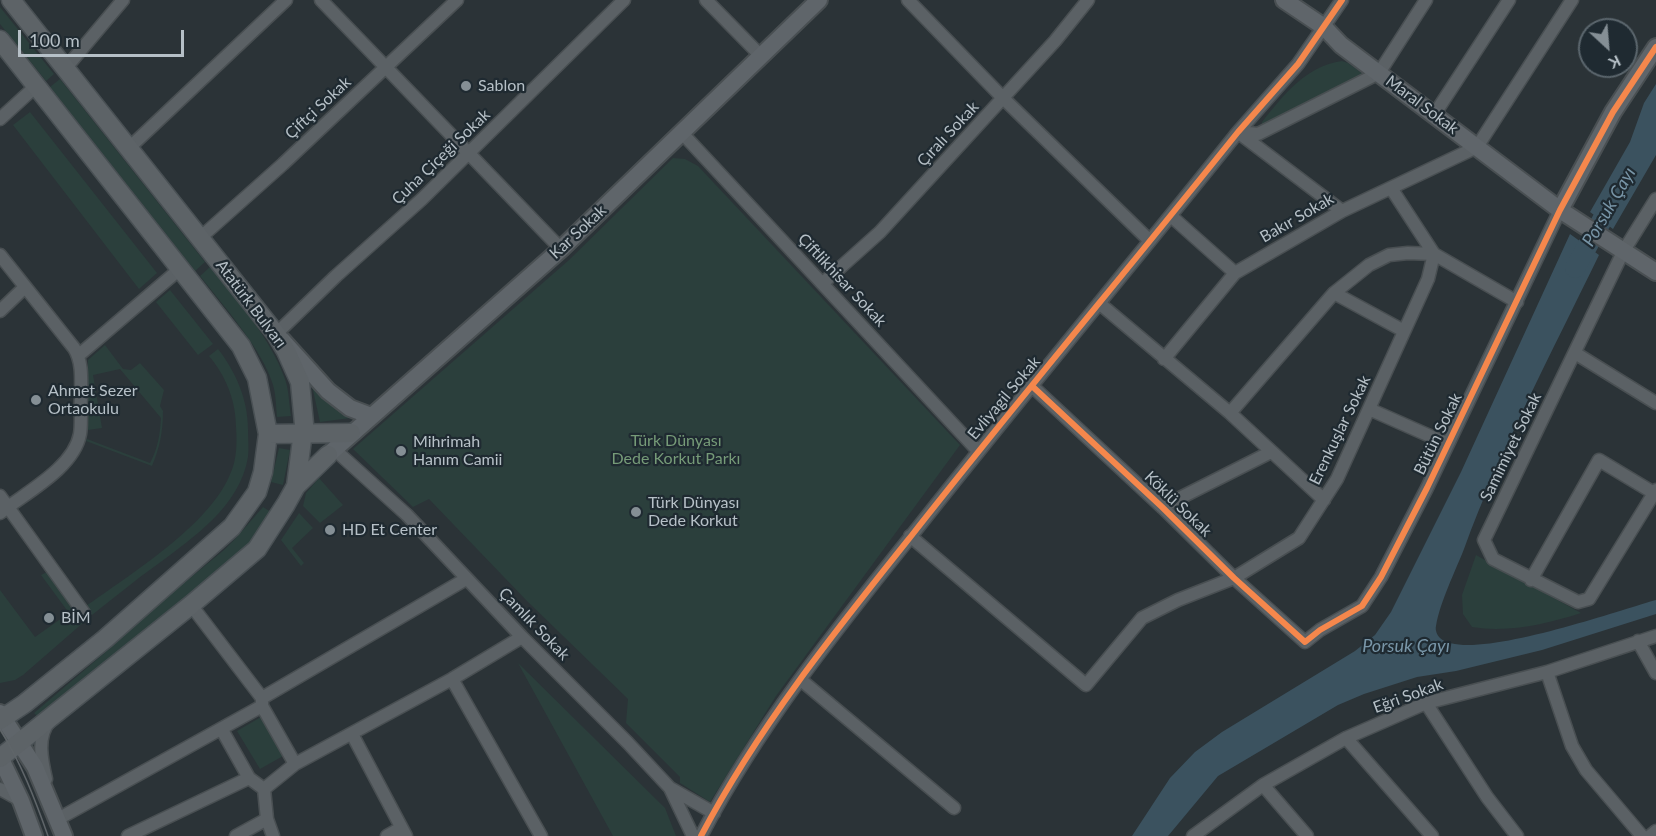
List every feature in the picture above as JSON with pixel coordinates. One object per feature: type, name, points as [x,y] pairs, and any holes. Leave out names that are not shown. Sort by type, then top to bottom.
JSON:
[{"type":"main road","name":"Atatürk Bulvarı","points":[[0,758],[191,605],[256,549],[296,486],[304,424],[300,382],[276,334],[11,0]]},
{"type":"main road","name":"Atatürk Bulvarı","points":[[0,40],[241,346],[257,378],[268,434],[263,472],[257,492],[232,527],[105,639],[1,717]]},
{"type":"main road","points":[[268,434],[351,433]]},
{"type":"main road","points":[[296,486],[331,452]]},
{"type":"main road","points":[[257,492],[286,504]]},
{"type":"street","points":[[65,69],[123,0]]},
{"type":"street","points":[[128,149],[286,0]]},
{"type":"street","points":[[321,0],[561,249]]},
{"type":"street","name":"Çiftçi Sokak","points":[[200,237],[283,164],[457,0]]},
{"type":"street","name":"Çuha Çiçeği Sokak","points":[[276,334],[469,154],[624,0]]},
{"type":"street","points":[[705,0],[761,56]]},
{"type":"street","name":"Kar Sokak","points":[[331,452],[561,249],[819,0]]},
{"type":"street","points":[[908,0],[1150,241]]},
{"type":"street","name":"Çıralı Sokak","points":[[823,283],[880,232],[1004,98],[1088,0]]},
{"type":"street","name":"Maral Sokak","points":[[1284,0],[1324,27],[1341,45],[1560,210],[1656,272]]},
{"type":"street","name":"Evliyagil Sokak","points":[[703,831],[747,759],[864,592],[1238,132],[1298,64],[1342,0]]},
{"type":"street","points":[[1238,132],[1258,134],[1379,73],[1426,0]]},
{"type":"street","points":[[1434,115],[1509,0]]},
{"type":"street","points":[[1477,147],[1572,0]]},
{"type":"street","points":[[1560,210],[1613,112],[1656,47]]},
{"type":"street","points":[[0,119],[36,86]]},
{"type":"street","points":[[1238,132],[1342,211]]},
{"type":"street","name":"Çiftlikhisar Sokak","points":[[682,133],[978,451]]},
{"type":"street","name":"Bakır Sokak","points":[[1164,359],[1235,273],[1342,211],[1477,147]]},
{"type":"street","points":[[1390,188],[1434,254],[1516,302]]},
{"type":"street","name":"Samimiyet Sokak","points":[[1655,491],[1589,599],[1578,602],[1493,559],[1484,540],[1623,252],[1656,199]]},
{"type":"street","name":"Bütün Sokak","points":[[1305,642],[1320,630],[1362,606],[1382,576],[1560,210]]},
{"type":"street","points":[[1171,216],[1235,273]]},
{"type":"street","points":[[1230,413],[1334,292],[1370,265],[1389,255],[1434,254]]},
{"type":"street","name":"Erenkuşlar Sokak","points":[[910,536],[1086,685],[1142,618],[1178,600],[1234,578],[1299,538],[1337,479],[1428,279],[1434,254]]},
{"type":"street","points":[[0,255],[78,355],[81,374],[80,434],[66,462],[2,505],[84,613]]},
{"type":"street","points":[[78,355],[181,268]]},
{"type":"street","points":[[0,311],[25,287]]},
{"type":"street","points":[[1334,292],[1404,331]]},
{"type":"street","points":[[1099,303],[1230,413],[1324,500]]},
{"type":"street","points":[[276,334],[293,349],[328,391],[350,408],[371,416]]},
{"type":"street","points":[[1575,353],[1656,403]]},
{"type":"street","name":"Köklü Sokak","points":[[1032,386],[1162,507],[1234,578],[1305,642]]},
{"type":"street","points":[[1369,409],[1448,444]]},
{"type":"street","name":"Çamlık Sokak","points":[[331,452],[407,515],[522,637],[618,731],[670,788],[693,836]]},
{"type":"street","points":[[1162,507],[1271,452]]},
{"type":"street","points":[[1531,580],[1599,460],[1655,491]]},
{"type":"street","points":[[55,811],[222,730],[262,702],[466,579]]},
{"type":"street","points":[[191,605],[262,702],[295,764]]},
{"type":"street","name":"Eğri Sokak","points":[[1193,836],[1263,785],[1346,738],[1426,703],[1547,672],[1656,636]]},
{"type":"street","points":[[264,789],[295,764],[452,679],[522,637]]},
{"type":"street","points":[[1638,641],[1656,673]]},
{"type":"street","points":[[1547,672],[1572,746],[1586,770],[1642,836]]},
{"type":"street","points":[[452,679],[541,836]]},
{"type":"street","points":[[801,680],[954,808]]},
{"type":"street","points":[[1426,703],[1487,797],[1517,836]]},
{"type":"street","points":[[55,811],[41,756],[45,727],[65,705]]},
{"type":"street","points":[[1,717],[21,742],[35,767],[64,836]]},
{"type":"street","points":[[222,730],[249,778],[264,789],[267,819],[273,836]]},
{"type":"street","points":[[352,734],[404,832],[387,836]]},
{"type":"street","points":[[1346,738],[1432,836]]},
{"type":"street","points":[[0,758],[21,801],[34,836]]},
{"type":"street","points":[[128,836],[249,778]]},
{"type":"street","points":[[1263,785],[1307,836]]},
{"type":"street","points":[[670,788],[714,813]]},
{"type":"street","points":[[0,789],[21,801]]},
{"type":"street","points":[[236,836],[267,819]]},
{"type":"street","points":[[1650,836],[1656,831]]},
{"type":"green space","points":[[0,7],[54,74],[46,81],[0,24]]},
{"type":"green space","points":[[1342,61],[1363,74],[1262,125],[1278,102],[1306,76],[1329,64]]},
{"type":"green space","points":[[60,79],[205,262],[195,271],[50,87]]},
{"type":"green space","points":[[30,112],[157,273],[139,289],[13,125]]},
{"type":"green space","name":"Türk Dünyası Dede Korkut Parkı","points":[[673,158],[685,159],[698,166],[960,445],[776,696],[710,802],[680,783],[680,777],[626,723],[628,699],[527,601],[429,499],[413,507],[353,449],[569,260]]},
{"type":"green space","points":[[210,267],[252,320],[271,349],[286,383],[291,416],[277,417],[273,385],[268,371],[241,328],[200,276]]},
{"type":"green space","points":[[170,290],[213,344],[198,355],[156,302]]},
{"type":"green space","points":[[105,345],[123,369],[131,370],[140,363],[164,390],[160,406],[163,411],[162,432],[152,466],[86,441],[87,439],[150,463],[158,441],[161,418],[120,369],[93,375],[102,428],[88,430],[88,360]]},
{"type":"green space","points":[[218,349],[235,377],[246,408],[248,457],[236,491],[214,519],[92,615],[85,607],[146,564],[188,529],[221,492],[231,472],[236,450],[236,417],[229,389],[209,356]]},
{"type":"green space","points":[[311,381],[358,417],[320,422]]},
{"type":"green space","points":[[279,448],[290,450],[283,485],[271,482]]},
{"type":"green space","points":[[319,478],[343,505],[320,523],[303,506],[306,493]]},
{"type":"green space","points":[[263,507],[271,512],[249,546],[38,717],[34,713],[115,644],[145,615],[224,550]]},
{"type":"green space","points":[[299,513],[313,528],[292,548],[304,563],[301,566],[281,540]]},
{"type":"green space","points":[[1476,555],[1581,613],[1555,621],[1513,628],[1472,627],[1463,614],[1462,595]]},
{"type":"green space","points":[[47,572],[84,622],[23,675],[15,680],[0,683],[0,590],[35,637],[69,613],[41,575]]},
{"type":"green space","points":[[518,663],[665,808],[676,836],[613,836]]},
{"type":"green space","points":[[261,717],[283,756],[260,769],[237,731]]},
{"type":"water","name":"Porsuk Çayı","points":[[1656,84],[1656,155],[1613,229],[1590,212],[1630,142],[1644,103]]},
{"type":"water","name":"Porsuk Çayı","points":[[1570,234],[1599,255],[1494,474],[1444,597],[1436,631],[1440,638],[1456,644],[1480,644],[1545,632],[1656,600],[1656,614],[1542,650],[1456,671],[1417,677],[1338,705],[1218,776],[1168,836],[1132,836],[1170,778],[1195,752],[1222,732],[1355,651],[1375,635],[1391,612],[1461,472]]},
{"type":"waterway","name":"Porsuk Çayı","points":[[1575,268],[1615,197]]},
{"type":"tram line","points":[[0,729],[27,781],[48,836]]},
{"type":"cycle path","points":[[701,836],[747,756],[827,643],[1238,132],[1298,64],[1342,0]]},
{"type":"cycle path","points":[[1032,386],[1162,507],[1234,578],[1305,642],[1320,630],[1362,606],[1381,577],[1427,488],[1560,210],[1613,112],[1656,47]]},
{"type":"place","name":"Sablon","points":[[466,86]]},
{"type":"place","name":"Ahmet Sezer Ortaokulu","points":[[36,400]]},
{"type":"place","name":"Mihrimah Hanım Camii","points":[[401,451]]},
{"type":"place","name":"Türk Dünyası Dede Korkut","points":[[636,512]]},
{"type":"place","name":"HD Et Center","points":[[330,530]]},
{"type":"place","name":"BİM","points":[[49,618]]}]
